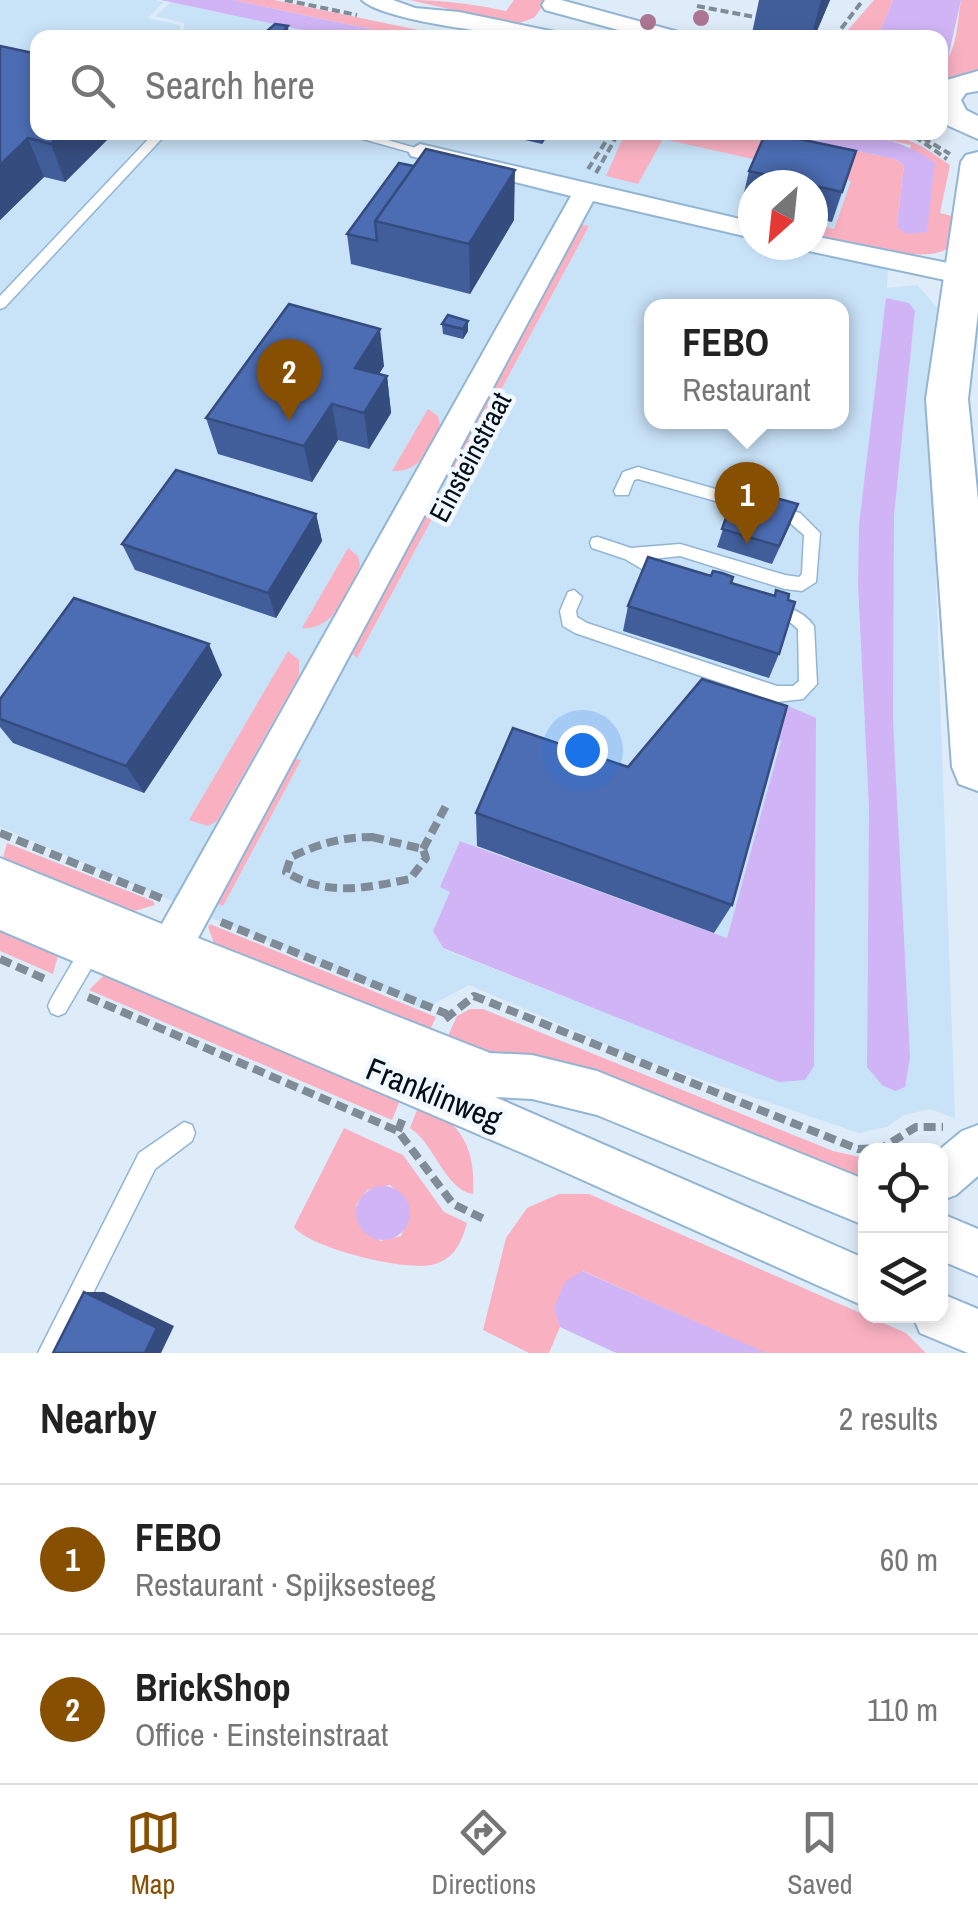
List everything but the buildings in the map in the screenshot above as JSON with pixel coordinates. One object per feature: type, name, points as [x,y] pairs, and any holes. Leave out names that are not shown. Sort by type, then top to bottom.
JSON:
[{"type":"main road","points":[[978,81],[955,86],[970,276],[962,400],[978,767]]},
{"type":"street","points":[[374,0],[412,14],[459,18],[518,30]]},
{"type":"street","points":[[390,0],[445,11],[459,18]]},
{"type":"street","points":[[544,30],[554,2],[647,30]]},
{"type":"street","points":[[420,151],[585,183],[738,233]]},
{"type":"street","name":"Einsteinstraat","points":[[162,962],[205,916],[585,183]]},
{"type":"street","points":[[828,247],[970,276]]},
{"type":"street","name":"Franklinweg","points":[[0,877],[99,935],[515,1128],[578,1152],[858,1279]]},
{"type":"street","name":"Franklinweg","points":[[0,910],[99,935]]},
{"type":"street","name":"Franklinweg","points":[[162,962],[490,1075],[532,1077],[597,1093],[858,1200]]},
{"type":"street","points":[[515,1128],[532,1077]]},
{"type":"street","points":[[948,1167],[969,1139]]},
{"type":"street","points":[[948,1240],[978,1253]]},
{"type":"street","points":[[948,1321],[978,1334]]},
{"type":"lane","points":[[0,304],[154,140]]},
{"type":"lane","points":[[376,140],[420,151]]},
{"type":"lane","points":[[622,491],[628,476],[638,473],[794,517],[812,533],[810,577],[802,584],[680,550],[631,554]]},
{"type":"lane","points":[[598,543],[631,554],[669,578],[687,584]]},
{"type":"lane","points":[[574,598],[568,622],[581,628],[777,694],[797,694],[808,684],[806,626],[796,618],[760,606]]},
{"type":"lane","points":[[63,997],[99,935]]},
{"type":"lane","points":[[50,1353],[147,1161],[184,1133]]},
{"type":"path","points":[[840,30],[863,0]]},
{"type":"path","points":[[690,19],[699,2],[761,18]]},
{"type":"path","points":[[756,28],[766,9]]},
{"type":"path","points":[[585,183],[610,140]]},
{"type":"path","points":[[585,183],[610,140]]},
{"type":"path","points":[[817,260],[832,265],[828,253]]},
{"type":"path","points":[[422,848],[448,802]]},
{"type":"path","points":[[382,836],[422,848],[426,858],[410,879],[387,884],[325,890],[299,882],[286,872],[285,864],[291,857],[335,838],[382,836]]},
{"type":"path","points":[[205,916],[230,905]]},
{"type":"path","name":"Franklinweg","points":[[0,959],[63,997],[398,1131],[453,1204],[486,1220]]},
{"type":"path","points":[[447,1014],[474,996],[858,1149],[882,1148],[916,1127],[969,1139]]},
{"type":"shaded area","points":[[0,0],[154,0],[163,2],[148,18],[180,25],[180,30],[30,30],[30,140],[810,140],[895,159],[887,288],[917,285],[937,307],[932,346],[936,583],[955,1118],[930,1109],[904,1115],[887,1127],[859,1133],[641,1059],[469,985],[424,1009],[0,827]],"holes":[[[915,311],[894,516],[893,722],[867,1066],[869,808],[858,585],[859,525]],[[779,703],[816,718],[779,1081],[443,949],[433,931],[451,891],[441,886],[461,841],[727,938],[781,741]]]},
{"type":"shaded area","points":[[161,0],[233,0],[375,30],[302,30]]},
{"type":"shaded area","points":[[233,0],[274,0],[418,30],[375,30]]},
{"type":"shaded area","points":[[409,0],[506,11],[514,0],[547,0],[534,18],[516,24]]},
{"type":"shaded area","points":[[874,0],[893,0],[881,30],[848,30]]},
{"type":"shaded area","points":[[893,0],[961,0],[948,58],[948,30],[881,30]]},
{"type":"shaded area","points":[[961,0],[978,0],[978,75],[948,84],[948,57],[954,45]]},
{"type":"shaded area","points":[[171,2],[302,30],[184,30],[184,23],[155,16]]},
{"type":"shaded area","points":[[622,140],[662,140],[638,184],[606,176]]},
{"type":"shaded area","points":[[667,140],[807,140],[895,159],[904,165],[897,227],[911,145],[887,140],[907,140],[950,165],[940,213],[952,216],[959,229],[953,244],[943,251],[908,254],[865,248],[828,239],[828,228],[834,229],[851,181],[828,176],[828,170],[802,170]]},
{"type":"shaded area","points":[[807,140],[886,140],[935,163],[927,232],[907,234],[897,227],[904,165],[895,159]]},
{"type":"shaded area","points":[[582,225],[589,226],[454,477],[444,474]]},
{"type":"shaded area","points":[[886,298],[909,303],[915,311],[894,516],[893,722],[910,1057],[905,1087],[895,1091],[882,1085],[867,1067],[869,808],[858,585],[859,525]]},
{"type":"shaded area","points":[[428,409],[438,416],[440,425],[428,450],[410,468],[392,471]]},
{"type":"shaded area","points":[[423,513],[433,517],[357,658],[349,651]]},
{"type":"shaded area","points":[[348,548],[358,556],[360,566],[345,598],[332,617],[302,628]]},
{"type":"shaded area","points":[[288,651],[299,660],[299,676],[217,821],[208,826],[189,820]]},
{"type":"shaded area","points":[[779,702],[816,718],[814,1066],[805,1080],[779,1082],[443,948],[433,931],[450,892],[440,887],[460,841],[727,938],[781,741],[770,736]]},
{"type":"shaded area","points":[[301,760],[223,906],[213,902],[288,762]]},
{"type":"shaded area","points":[[7,843],[155,905],[128,913],[2,861]]},
{"type":"shaded area","points":[[0,923],[60,948],[53,974],[0,951]]},
{"type":"shaded area","points":[[210,924],[436,1017],[425,1041],[216,948]]},
{"type":"shaded area","points":[[110,969],[403,1093],[392,1120],[89,990]]},
{"type":"shaded area","points":[[470,1009],[483,1009],[833,1151],[858,1156],[858,1175],[601,1073],[556,1062],[443,1047],[457,1016]]},
{"type":"shaded area","points":[[419,1105],[446,1119],[463,1139],[472,1164],[473,1194],[455,1184],[410,1128]]},
{"type":"shaded area","points":[[344,1128],[403,1155],[444,1212],[467,1223],[453,1253],[435,1264],[422,1266],[383,1262],[339,1250],[303,1235],[294,1227]],"holes":[[[390,1185],[406,1199],[410,1214],[401,1236],[380,1241],[356,1205],[367,1190]]]},
{"type":"shaded area","points":[[383,1186],[402,1194],[410,1213],[402,1232],[383,1240],[364,1232],[356,1213],[364,1194]]},
{"type":"shaded area","points":[[559,1194],[589,1194],[858,1312],[858,1323],[883,1323],[906,1333],[926,1353],[764,1353],[583,1271],[555,1309],[560,1327],[549,1353],[529,1353],[483,1330],[506,1238],[527,1208]]},
{"type":"shaded area","points":[[582,1271],[764,1353],[616,1353],[560,1327],[554,1308],[565,1282]]},
{"type":"place","name":"BrickShop","points":[[289,421]]},
{"type":"place","name":"FEBO","points":[[747,544]]}]
